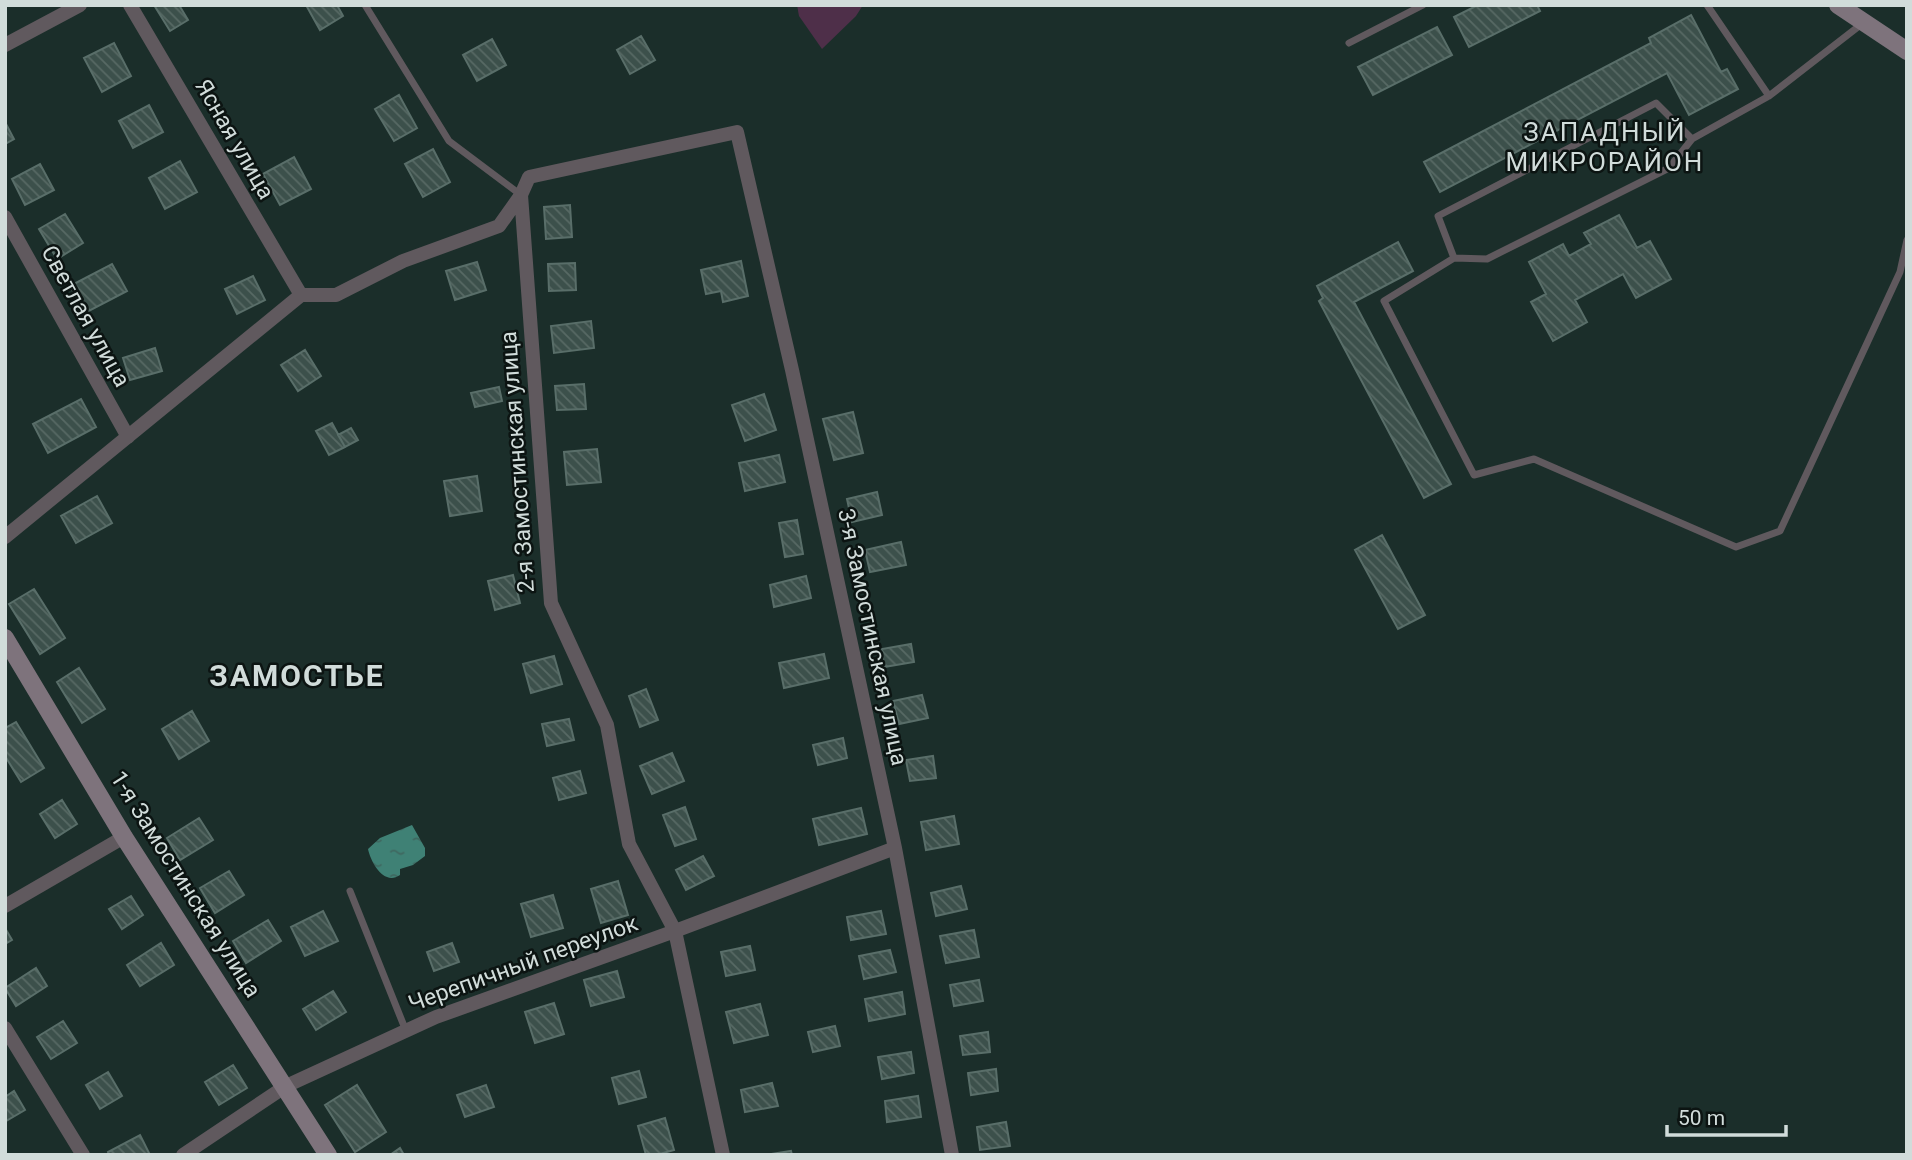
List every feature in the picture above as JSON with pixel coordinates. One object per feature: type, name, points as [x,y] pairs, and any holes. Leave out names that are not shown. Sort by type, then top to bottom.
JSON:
[{"type":"street","points":[[5,45],[80,5]]},
{"type":"street","name":"Ясная улица","points":[[130,5],[301,295]]},
{"type":"street","points":[[1838,5],[1907,51]]},
{"type":"street","name":"3-я Замостинская улица","points":[[521,195],[529,177],[737,132],[792,370],[895,848],[952,1155]]},
{"type":"street","points":[[5,537],[301,295],[336,295],[402,261],[499,226],[521,195]]},
{"type":"street","name":"2-я Замостинская улица","points":[[521,195],[551,603],[607,725],[629,844],[676,931],[723,1155]]},
{"type":"street","name":"Светлая улица","points":[[5,217],[128,438]]},
{"type":"street","name":"1-я Замостинская улица","points":[[5,638],[124,837],[328,1155]]},
{"type":"street","points":[[5,906],[124,837]]},
{"type":"street","name":"Черепичный переулок","points":[[183,1155],[286,1086],[436,1017],[676,931],[895,848]]},
{"type":"street","points":[[5,1028],[83,1155]]},
{"type":"lane","points":[[365,5],[449,141],[521,195]]},
{"type":"lane","points":[[1349,43],[1423,5]]},
{"type":"lane","points":[[1707,5],[1769,96]]},
{"type":"lane","points":[[1863,23],[1769,96],[1692,139],[1669,168],[1487,259],[1454,258],[1384,301],[1474,475],[1534,460],[1736,547],[1780,531],[1900,272],[1907,240]]},
{"type":"lane","points":[[1454,258],[1438,216],[1656,103],[1692,139]]},
{"type":"lane","points":[[350,891],[406,1031]]},
{"type":"shaded area","points":[[797,5],[863,5],[856,16],[822,49],[799,16]]},
{"type":"water","points":[[412,825],[425,848],[425,856],[413,865],[400,869],[400,875],[389,878],[375,866],[368,849],[380,838]]},
{"type":"building","points":[[154,5],[179,5],[188,20],[170,31]]},
{"type":"building","points":[[306,5],[337,5],[343,16],[320,30]]},
{"type":"building","points":[[1478,5],[1537,5],[1540,11],[1469,47],[1454,17]]},
{"type":"building","points":[[1691,15],[1721,72],[1727,69],[1738,89],[1689,115],[1667,73],[1440,192],[1424,162],[1651,43],[1649,38]]},
{"type":"building","points":[[1437,27],[1452,55],[1373,95],[1358,67]]},
{"type":"building","points":[[641,36],[655,60],[630,74],[617,50]]},
{"type":"building","points":[[492,39],[506,65],[477,81],[463,55]]},
{"type":"building","points":[[114,43],[131,76],[102,92],[84,58]]},
{"type":"building","points":[[399,95],[417,128],[394,141],[375,109]]},
{"type":"building","points":[[149,105],[163,132],[133,148],[119,121]]},
{"type":"building","points":[[5,122],[14,139],[5,144]]},
{"type":"building","points":[[433,149],[450,182],[423,197],[405,164]]},
{"type":"building","points":[[294,157],[311,189],[280,205],[263,174]]},
{"type":"building","points":[[180,161],[197,192],[165,209],[149,178]]},
{"type":"building","points":[[40,164],[54,190],[25,205],[12,179]]},
{"type":"building","points":[[570,205],[572,237],[546,239],[544,207]]},
{"type":"building","points":[[65,214],[83,243],[57,259],[39,229]]},
{"type":"building","points":[[1619,215],[1637,248],[1650,241],[1671,279],[1636,298],[1623,274],[1575,300],[1587,322],[1553,341],[1531,302],[1546,294],[1529,262],[1563,244],[1569,256],[1591,244],[1584,233]]},
{"type":"building","points":[[1398,242],[1413,271],[1354,302],[1451,484],[1424,498],[1319,301],[1323,298],[1317,286]]},
{"type":"building","points":[[741,261],[748,296],[723,302],[721,291],[706,294],[701,270]]},
{"type":"building","points":[[477,262],[486,290],[455,300],[446,271]]},
{"type":"building","points":[[575,263],[576,290],[549,291],[548,264]]},
{"type":"building","points":[[112,264],[127,291],[85,313],[70,286]]},
{"type":"building","points":[[253,276],[265,300],[237,314],[225,289]]},
{"type":"building","points":[[591,321],[594,348],[554,353],[551,326]]},
{"type":"building","points":[[155,348],[162,371],[130,380],[123,358]]},
{"type":"building","points":[[305,350],[321,376],[298,391],[281,365]]},
{"type":"building","points":[[584,384],[586,409],[557,410],[555,386]]},
{"type":"building","points":[[499,387],[502,401],[475,407],[471,393]]},
{"type":"building","points":[[764,394],[776,430],[745,441],[732,405]]},
{"type":"building","points":[[81,399],[96,427],[48,453],[33,424]]},
{"type":"building","points":[[853,412],[863,453],[834,460],[823,419]]},
{"type":"building","points":[[332,423],[345,447],[329,455],[316,431]]},
{"type":"building","points":[[351,428],[358,440],[345,447],[338,435]]},
{"type":"building","points":[[597,449],[601,482],[567,485],[564,452]]},
{"type":"building","points":[[779,455],[785,482],[745,491],[739,463]]},
{"type":"building","points":[[477,476],[482,511],[450,516],[444,481]]},
{"type":"building","points":[[877,492],[882,515],[852,522],[847,499]]},
{"type":"building","points":[[97,496],[112,523],[76,543],[61,516]]},
{"type":"building","points":[[797,520],[803,554],[785,557],[779,523]]},
{"type":"building","points":[[1382,535],[1425,615],[1398,629],[1355,550]]},
{"type":"building","points":[[901,542],[906,565],[870,572],[865,550]]},
{"type":"building","points":[[513,575],[520,603],[495,610],[488,581]]},
{"type":"building","points":[[806,576],[811,598],[774,607],[770,585]]},
{"type":"building","points":[[34,589],[65,638],[40,654],[9,604]]},
{"type":"building","points":[[911,644],[914,662],[884,667],[882,649]]},
{"type":"building","points":[[824,654],[829,678],[784,688],[779,663]]},
{"type":"building","points":[[554,656],[562,684],[531,693],[523,664]]},
{"type":"building","points":[[79,668],[105,709],[82,723],[57,682]]},
{"type":"building","points":[[646,689],[658,720],[640,727],[629,696]]},
{"type":"building","points":[[922,695],[928,718],[899,724],[893,701]]},
{"type":"building","points":[[192,711],[209,741],[179,759],[162,729]]},
{"type":"building","points":[[569,719],[574,740],[547,746],[542,724]]},
{"type":"building","points":[[16,722],[44,768],[21,782],[5,756],[5,728]]},
{"type":"building","points":[[843,738],[847,758],[818,765],[813,745]]},
{"type":"building","points":[[672,753],[684,781],[652,794],[640,766]]},
{"type":"building","points":[[933,756],[936,778],[910,781],[906,760]]},
{"type":"building","points":[[580,771],[586,793],[559,800],[553,778]]},
{"type":"building","points":[[62,800],[77,824],[55,838],[40,814]]},
{"type":"building","points":[[685,807],[696,839],[675,846],[663,815]]},
{"type":"building","points":[[861,808],[867,834],[819,845],[813,819]]},
{"type":"building","points":[[954,816],[959,844],[926,850],[921,822]]},
{"type":"building","points":[[199,818],[213,840],[180,860],[167,838]]},
{"type":"building","points":[[703,856],[714,876],[686,890],[676,870]]},
{"type":"building","points":[[229,871],[244,895],[215,913],[200,888]]},
{"type":"building","points":[[618,881],[628,915],[601,923],[591,889]]},
{"type":"building","points":[[961,886],[967,909],[936,916],[931,893]]},
{"type":"building","points":[[553,895],[563,928],[531,937],[521,904]]},
{"type":"building","points":[[131,896],[143,915],[122,929],[109,909]]},
{"type":"building","points":[[323,911],[338,941],[305,956],[291,927]]},
{"type":"building","points":[[881,911],[886,934],[851,940],[847,917]]},
{"type":"building","points":[[268,920],[281,941],[246,963],[233,941]]},
{"type":"building","points":[[5,928],[12,940],[5,944]]},
{"type":"building","points":[[974,930],[979,957],[946,963],[940,936]]},
{"type":"building","points":[[161,943],[174,965],[140,986],[127,965]]},
{"type":"building","points":[[452,943],[459,962],[434,971],[427,952]]},
{"type":"building","points":[[750,946],[755,970],[726,976],[721,952]]},
{"type":"building","points":[[890,950],[896,972],[864,979],[859,956]]},
{"type":"building","points":[[36,968],[47,986],[16,1006],[5,988]]},
{"type":"building","points":[[617,971],[624,997],[591,1006],[584,980]]},
{"type":"building","points":[[979,980],[983,1001],[954,1006],[950,985]]},
{"type":"building","points":[[333,991],[346,1012],[316,1030],[303,1009]]},
{"type":"building","points":[[902,992],[905,1014],[869,1021],[865,999]]},
{"type":"building","points":[[554,1003],[564,1034],[535,1043],[525,1012]]},
{"type":"building","points":[[760,1004],[768,1035],[734,1043],[726,1012]]},
{"type":"building","points":[[63,1021],[77,1043],[51,1059],[37,1037]]},
{"type":"building","points":[[835,1026],[840,1046],[813,1052],[808,1032]]},
{"type":"building","points":[[988,1032],[990,1052],[963,1055],[960,1036]]},
{"type":"building","points":[[911,1052],[914,1073],[882,1079],[878,1057]]},
{"type":"building","points":[[233,1065],[247,1088],[219,1105],[205,1082]]},
{"type":"building","points":[[996,1069],[998,1091],[971,1095],[968,1073]]},
{"type":"building","points":[[639,1071],[646,1097],[619,1104],[612,1078]]},
{"type":"building","points":[[108,1072],[122,1096],[100,1109],[86,1085]]},
{"type":"building","points":[[772,1083],[778,1106],[745,1112],[741,1090]]},
{"type":"building","points":[[357,1085],[386,1132],[355,1152],[325,1105]]},
{"type":"building","points":[[486,1085],[494,1107],[465,1117],[457,1095]]},
{"type":"building","points":[[14,1091],[25,1110],[6,1121],[5,1097]]},
{"type":"building","points":[[918,1096],[921,1117],[887,1122],[885,1101]]},
{"type":"building","points":[[665,1118],[674,1150],[646,1155],[638,1126]]},
{"type":"building","points":[[1006,1122],[1010,1146],[980,1150],[977,1127]]},
{"type":"building","points":[[140,1135],[150,1155],[109,1155],[108,1152]]},
{"type":"building","points":[[400,1148],[404,1155],[390,1155]]},
{"type":"building","points":[[791,1151],[792,1155],[765,1155]]},
{"type":"district","name":"ЗАПАДНЫЙ МИКРОРАЙОН","points":[[1605,147]]},
{"type":"district","name":"ЗАМОСТЬЕ","points":[[297,676]]}]
